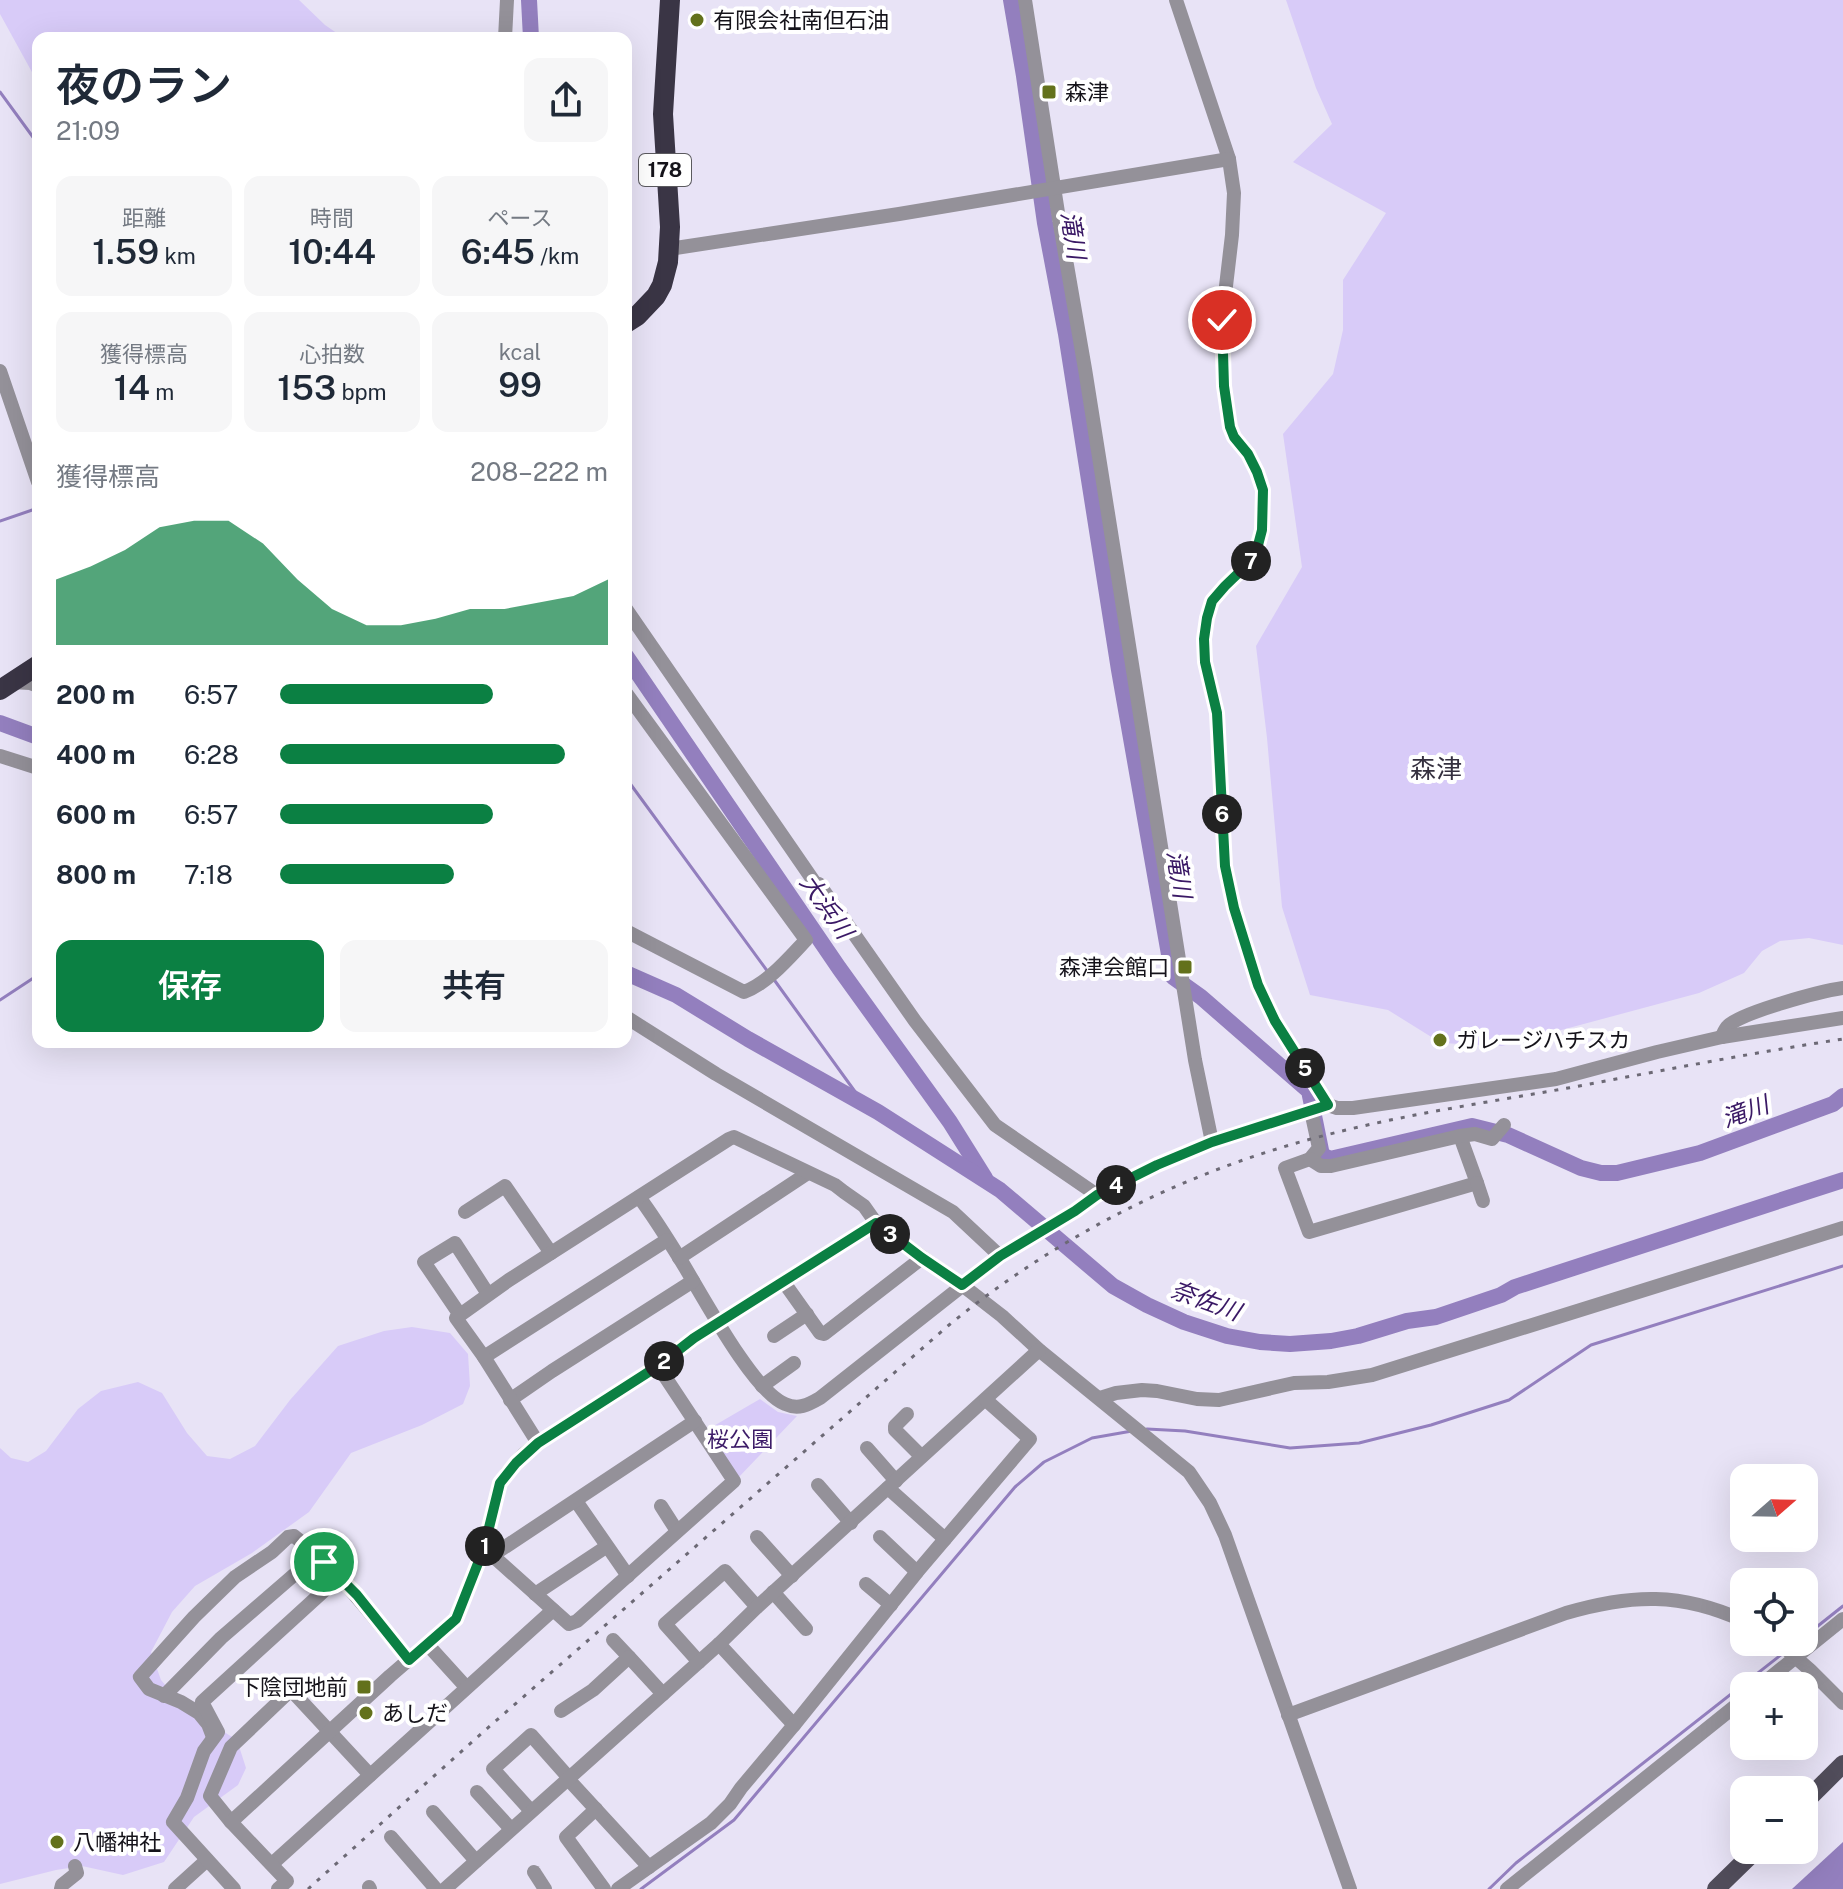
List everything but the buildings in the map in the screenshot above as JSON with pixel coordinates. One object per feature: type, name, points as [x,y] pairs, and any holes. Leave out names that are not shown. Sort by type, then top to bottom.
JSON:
[{"type":"highway","name":"178","points":[[632,319],[643,311],[662,285],[669,249],[663,114],[670,0]]},
{"type":"highway","points":[[4,684],[32,668]]},
{"type":"main road","points":[[1818,1789],[1843,1764]]},
{"type":"main road","points":[[1716,1889],[1742,1864]]},
{"type":"street","points":[[505,32],[507,0]]},
{"type":"street","points":[[1025,0],[1195,1060],[1212,1142]]},
{"type":"street","points":[[1176,0],[1229,159],[1234,193],[1222,320],[1224,386],[1230,427],[1248,454],[1263,490],[1262,530],[1257,549],[1251,561],[1212,601],[1204,639],[1205,662],[1217,713],[1225,866],[1234,908],[1258,985],[1282,1033],[1328,1105]]},
{"type":"street","points":[[669,249],[1229,159]]},
{"type":"street","points":[[0,371],[32,464]]},
{"type":"street","points":[[632,618],[815,883],[819,884],[915,1021],[995,1125],[1097,1195]]},
{"type":"street","points":[[4,684],[32,684]]},
{"type":"street","points":[[632,701],[806,940],[755,988],[744,992],[632,934]]},
{"type":"street","points":[[0,756],[32,766]]},
{"type":"street","points":[[1722,1037],[1727,1026],[1747,1016],[1808,995],[1843,988]]},
{"type":"street","points":[[1780,1005],[1784,1027]]},
{"type":"street","points":[[639,1197],[762,1386],[783,1404],[795,1407],[808,1405],[864,1364],[1000,1256],[1097,1195],[1212,1142],[1328,1105],[1353,1108],[1556,1079],[1722,1037],[1843,1018]]},
{"type":"street","points":[[632,1021],[716,1074],[953,1212],[1000,1256]]},
{"type":"street","points":[[1311,1111],[1319,1148],[1310,1159],[1285,1168],[1309,1232],[1477,1183]]},
{"type":"street","points":[[1310,1159],[1321,1166],[1331,1166],[1460,1136],[1475,1134],[1492,1139],[1504,1125]]},
{"type":"street","points":[[1460,1136],[1483,1201]]},
{"type":"street","points":[[538,1443],[456,1318],[488,1294],[734,1137],[844,1192],[864,1206],[876,1223],[1002,1316],[1039,1350],[1189,1472],[1210,1503],[1225,1535],[1350,1889]]},
{"type":"street","points":[[679,1258],[808,1173]]},
{"type":"street","points":[[465,1212],[505,1186],[551,1253]]},
{"type":"street","points":[[231,1822],[456,1619],[489,1552],[500,1483],[516,1463],[538,1443],[658,1366],[694,1338],[876,1223]]},
{"type":"street","points":[[1105,1402],[1116,1393],[1142,1390],[1219,1400],[1294,1383],[1328,1382],[1372,1375],[1843,1228]]},
{"type":"street","points":[[484,1357],[667,1240]]},
{"type":"street","points":[[460,1315],[424,1262],[455,1243],[488,1294]]},
{"type":"street","points":[[783,1281],[820,1333],[824,1334],[922,1258]]},
{"type":"street","points":[[510,1400],[693,1281]]},
{"type":"street","points":[[774,1336],[807,1314]]},
{"type":"street","points":[[445,1889],[719,1644],[1039,1350]]},
{"type":"street","points":[[762,1386],[794,1363]]},
{"type":"street","points":[[489,1552],[569,1624],[577,1621],[734,1481],[658,1366]]},
{"type":"street","points":[[618,1889],[711,1823],[730,1804],[917,1572],[1030,1439],[986,1400]]},
{"type":"street","points":[[907,1414],[895,1430],[921,1456]]},
{"type":"street","points":[[489,1552],[576,1501],[695,1421]]},
{"type":"street","points":[[867,1448],[892,1485],[945,1539]]},
{"type":"street","points":[[818,1485],[851,1523]]},
{"type":"street","points":[[576,1501],[628,1576]]},
{"type":"street","points":[[661,1506],[677,1531]]},
{"type":"street","points":[[213,1737],[199,1713],[149,1689],[140,1677],[235,1577],[288,1537],[294,1536],[317,1555],[357,1595],[409,1660]]},
{"type":"street","points":[[757,1537],[792,1576]]},
{"type":"street","points":[[880,1537],[917,1572]]},
{"type":"street","points":[[535,1594],[606,1547]]},
{"type":"street","points":[[164,1696],[221,1638],[317,1555]]},
{"type":"street","points":[[699,1662],[665,1624],[725,1571],[757,1607]]},
{"type":"street","points":[[234,1889],[173,1822],[187,1798],[204,1751],[218,1732],[202,1702],[339,1577]]},
{"type":"street","points":[[866,1584],[891,1605]]},
{"type":"street","points":[[773,1592],[806,1629]]},
{"type":"street","points":[[1288,1715],[1551,1618],[1602,1603],[1626,1599],[1673,1600],[1730,1615]]},
{"type":"street","points":[[272,1864],[553,1610]]},
{"type":"street","points":[[1777,1672],[1843,1619]]},
{"type":"street","points":[[613,1640],[663,1694]]},
{"type":"street","points":[[427,1644],[466,1687]]},
{"type":"street","points":[[719,1644],[794,1725]]},
{"type":"street","points":[[1794,1656],[1843,1703]]},
{"type":"street","points":[[561,1711],[593,1690],[629,1657]]},
{"type":"street","points":[[278,1889],[287,1881],[210,1796],[231,1747],[291,1690],[370,1775]]},
{"type":"street","points":[[1507,1889],[1730,1710]]},
{"type":"street","points":[[531,1811],[493,1769],[531,1735],[649,1867]]},
{"type":"street","points":[[477,1792],[511,1829]]},
{"type":"street","points":[[596,1809],[566,1837],[604,1889]]},
{"type":"street","points":[[433,1812],[476,1861]]},
{"type":"street","points":[[391,1837],[436,1889]]},
{"type":"street","points":[[175,1889],[207,1860]]},
{"type":"street","points":[[61,1889],[77,1873],[75,1866]]},
{"type":"street","points":[[534,1872],[545,1889]]},
{"type":"green space","points":[[0,0],[299,0],[335,32],[32,32],[32,72],[0,14]]},
{"type":"green space","points":[[1286,0],[1843,0],[1843,945],[1809,938],[1780,941],[1762,951],[1744,973],[1699,993],[1502,1046],[1441,1043],[1388,1010],[1310,995],[1282,907],[1256,646],[1302,567],[1283,434],[1333,374],[1343,330],[1343,280],[1386,213],[1293,162],[1332,124],[1316,88]]},
{"type":"green space","points":[[412,1327],[450,1333],[468,1354],[470,1386],[463,1404],[422,1425],[351,1453],[309,1512],[252,1553],[195,1586],[172,1612],[151,1652],[161,1680],[184,1707],[237,1740],[246,1768],[238,1785],[194,1817],[164,1862],[123,1875],[82,1866],[0,1884],[0,1448],[11,1458],[28,1462],[46,1451],[78,1409],[101,1391],[138,1382],[162,1393],[187,1433],[207,1456],[230,1459],[255,1446],[290,1400],[338,1346],[384,1331]]},
{"type":"green space","name":"桜公園","points":[[760,1399],[778,1412],[797,1416],[738,1478],[705,1431]]},
{"type":"shaded area","points":[[1843,1842],[1843,1889],[1792,1889]]},
{"type":"waterway","name":"大浜川","points":[[529,0],[531,32]]},
{"type":"waterway","name":"滝川","points":[[1011,0],[1119,670],[1173,977],[1201,997],[1309,1091],[1322,1155],[1330,1159],[1472,1126],[1508,1135],[1581,1168],[1617,1173],[1700,1153],[1833,1104],[1843,1096]]},
{"type":"waterway","points":[[0,92],[32,136]]},
{"type":"waterway","points":[[0,521],[32,510]]},
{"type":"waterway","name":"大浜川","points":[[632,665],[839,968],[950,1122],[985,1178]]},
{"type":"waterway","name":"奈佐川","points":[[0,723],[32,735]]},
{"type":"waterway","points":[[632,786],[768,972]]},
{"type":"waterway","name":"奈佐川","points":[[632,976],[676,995],[878,1112],[1000,1190],[1113,1286],[1184,1322],[1227,1336],[1260,1342],[1290,1344],[1331,1341],[1407,1321],[1436,1317],[1501,1295],[1515,1287],[1843,1180]]},
{"type":"waterway","points":[[0,1000],[32,979]]},
{"type":"waterway","points":[[775,981],[864,1104]]},
{"type":"waterway","points":[[1147,1429],[1185,1431],[1290,1448],[1359,1443],[1431,1425],[1509,1400],[1591,1345],[1843,1266]]},
{"type":"waterway","points":[[641,1889],[734,1820],[1015,1487],[1044,1462],[1092,1438],[1132,1431]]},
{"type":"waterway","points":[[1818,1626],[1843,1606]]},
{"type":"waterway","points":[[1489,1889],[1516,1863],[1779,1656]]},
{"type":"railway","points":[[308,1889],[949,1325],[991,1292],[1081,1234],[1177,1186],[1227,1166],[1330,1134],[1389,1120],[1843,1039]]},
{"type":"place","name":"有限会社南但石油","points":[[697,20]]},
{"type":"place","name":"森津","points":[[1049,92]]},
{"type":"place","name":"森津会館口","points":[[1185,967]]},
{"type":"place","name":"ガレージハチスカ","points":[[1440,1040]]},
{"type":"place","name":"下陰団地前","points":[[364,1687]]},
{"type":"place","name":"あしだ","points":[[366,1713]]},
{"type":"place","name":"八幡神社","points":[[57,1842]]},
{"type":"district","name":"森津","points":[[1436,768]]},
{"type":"route","points":[[324,1562],[357,1595],[409,1660],[456,1619],[484,1548],[500,1483],[524,1454],[658,1366],[694,1338],[876,1223],[962,1285],[1000,1256],[1097,1195],[1157,1165],[1212,1142],[1328,1105],[1289,1045],[1258,985],[1234,908],[1225,866],[1217,713],[1205,662],[1204,639],[1212,601],[1251,561],[1257,549],[1262,530],[1263,490],[1248,454],[1230,427],[1224,386],[1222,320]]}]
